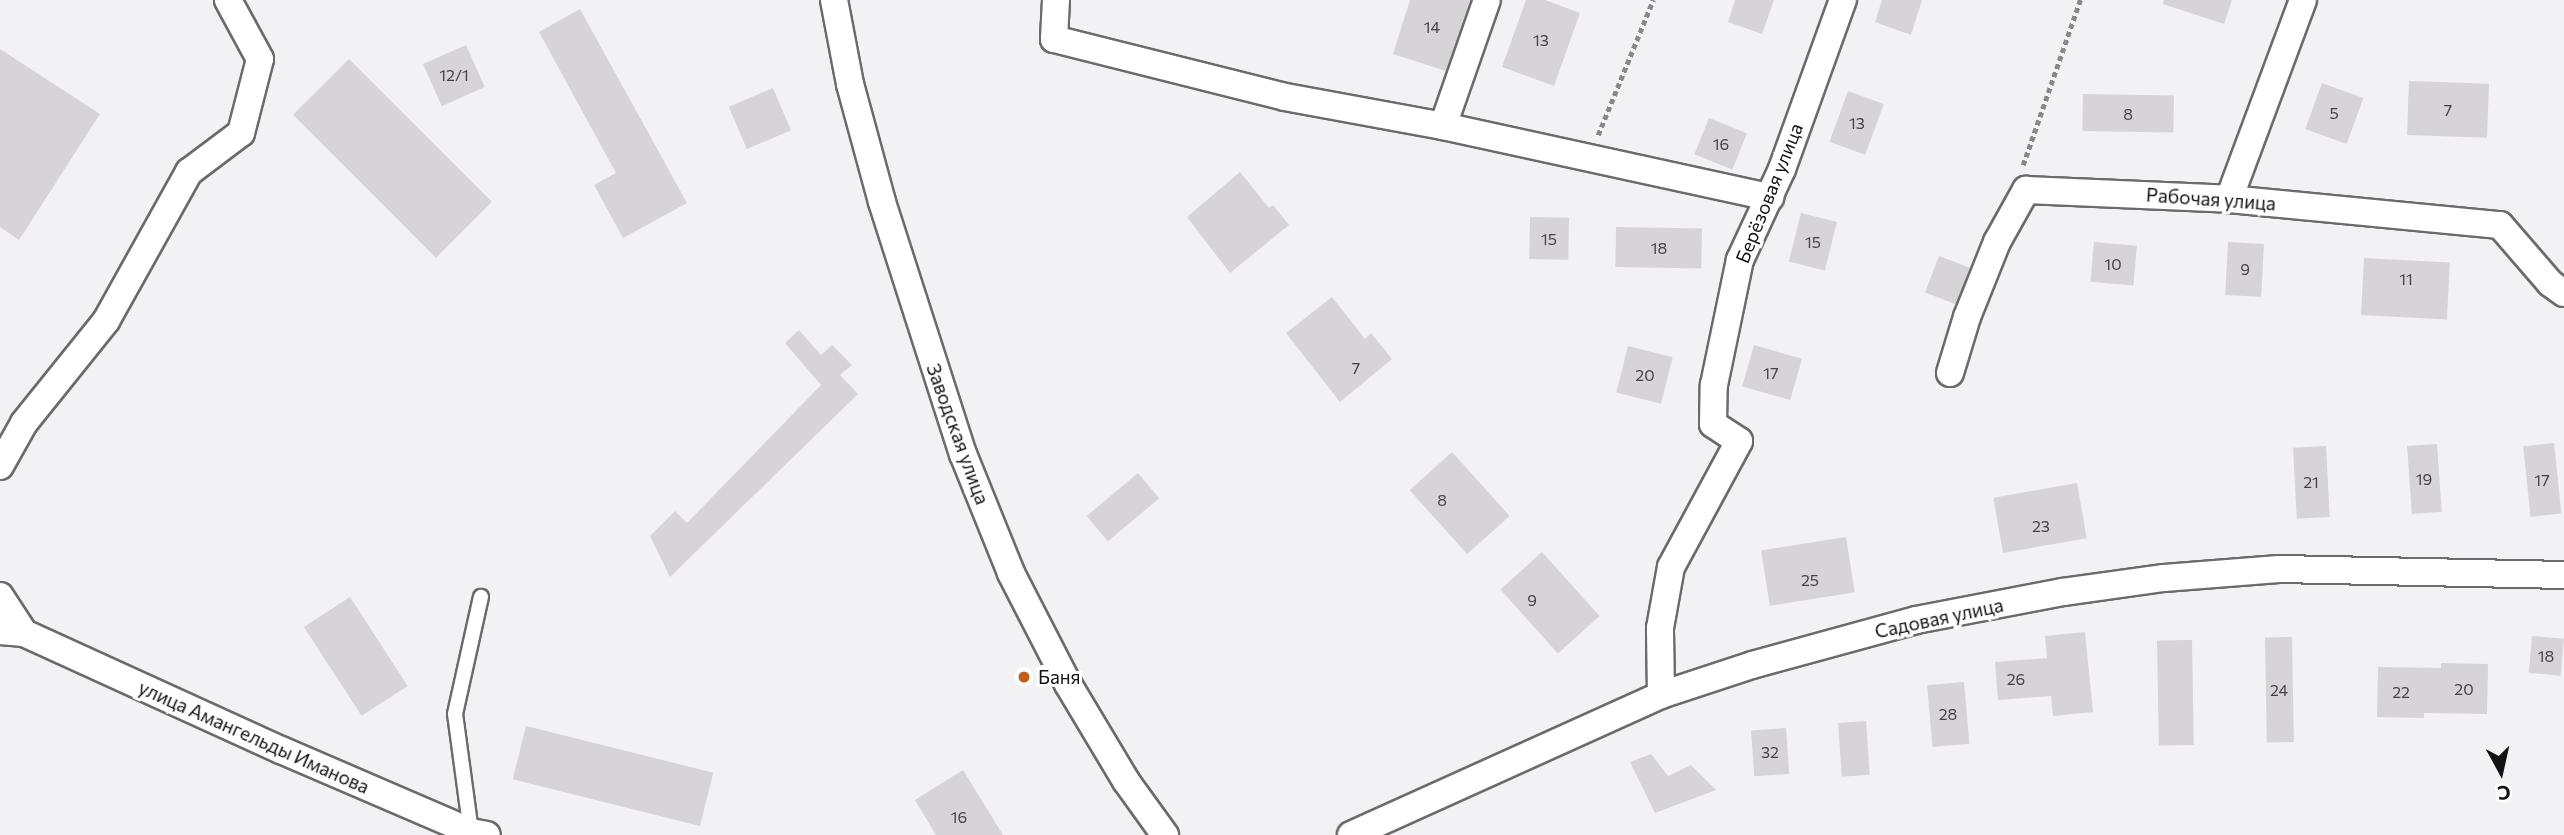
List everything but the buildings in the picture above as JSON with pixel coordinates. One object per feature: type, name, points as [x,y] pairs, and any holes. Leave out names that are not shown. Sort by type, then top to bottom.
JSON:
[{"type":"street","points":[[0,466],[24,423],[106,321],[189,172],[241,133],[260,59],[228,0]]},
{"type":"street","name":"Заводская улица","points":[[834,0],[849,84],[882,202],[963,454],[1011,573],[1068,684],[1126,780],[1165,835]]},
{"type":"street","points":[[1056,0],[1054,39],[1286,97],[1443,126],[1770,197]]},
{"type":"street","points":[[1443,126],[1487,0]]},
{"type":"street","name":"Берёзовая улица","points":[[1661,695],[1660,628],[1671,567],[1739,441],[1713,424],[1714,385],[1740,260],[1770,197],[1843,0]]},
{"type":"street","points":[[2229,198],[2303,0]]},
{"type":"street","points":[[1950,373],[1967,317],[1997,242],[2026,190]]},
{"type":"street","name":"Рабочая улица","points":[[2026,190],[2229,198],[2500,225],[2550,283],[2564,293]]},
{"type":"street","name":"Садовая улица","points":[[1351,835],[1661,695],[1752,665],[1916,620],[2063,592],[2164,578],[2279,569],[2564,575]]},
{"type":"street","name":"улица Амангельды Иманова","points":[[0,596],[12,632],[479,834]]},
{"type":"lane","points":[[479,834],[455,715],[481,597]]},
{"type":"path","points":[[1588,158],[1653,0]]},
{"type":"path","points":[[2026,190],[2022,167],[2080,0]]},
{"type":"place","name":"Баня","points":[[1024,677]]}]
